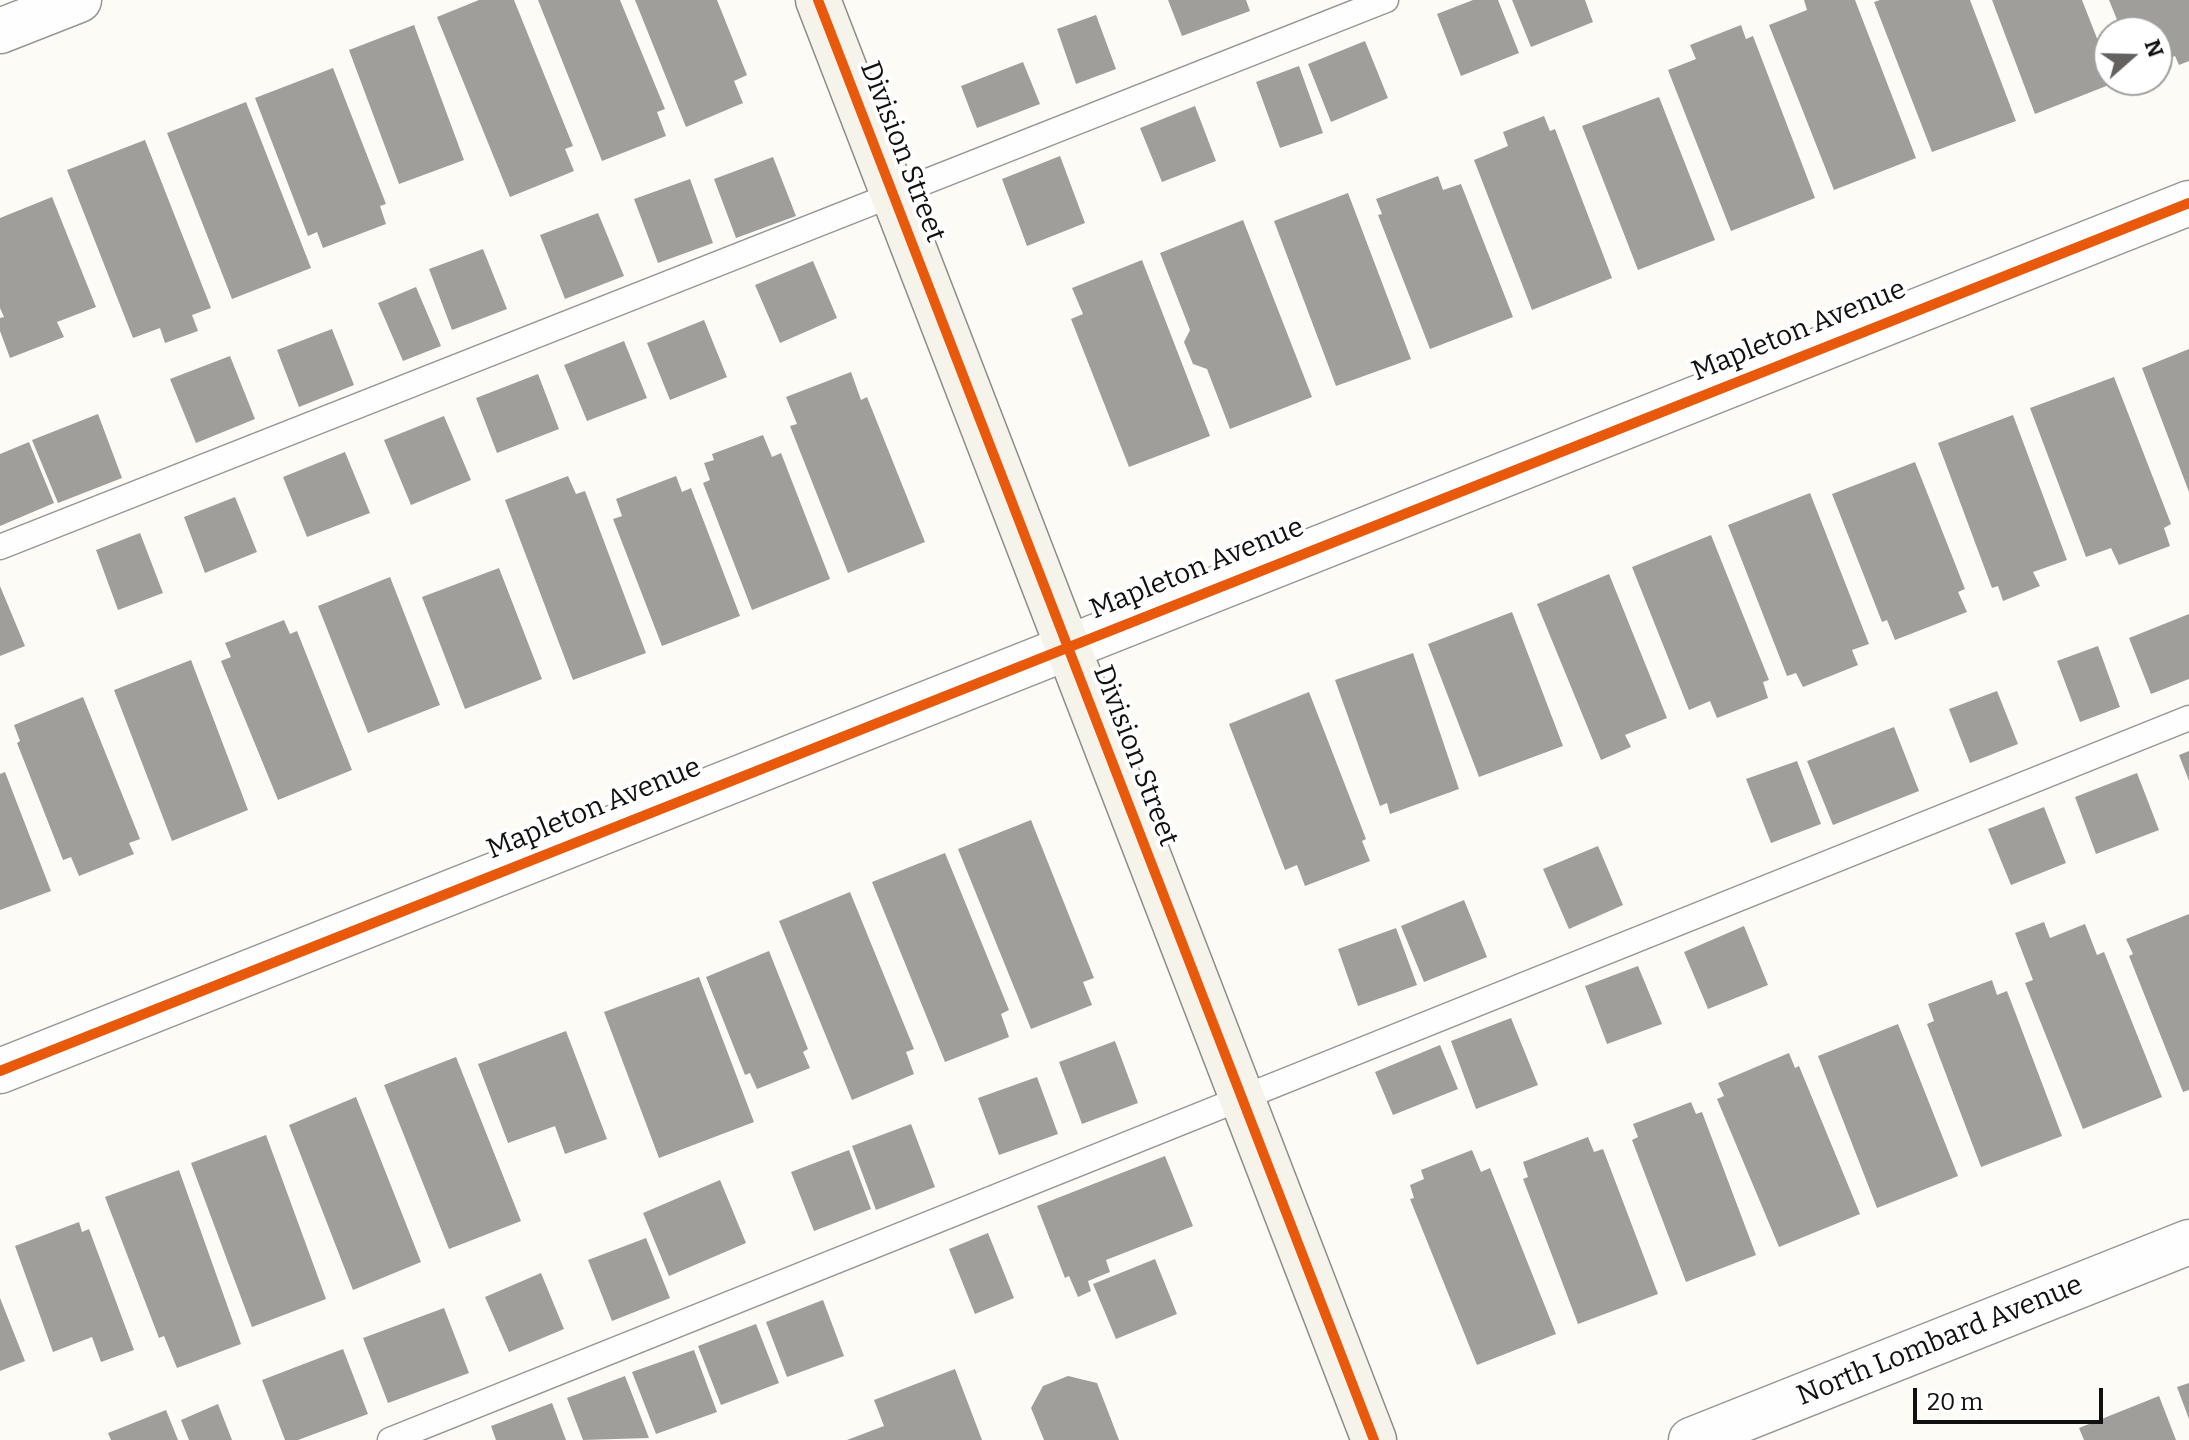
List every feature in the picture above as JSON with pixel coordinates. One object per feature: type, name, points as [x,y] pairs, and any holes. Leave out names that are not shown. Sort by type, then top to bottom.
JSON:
[{"type":"street","points":[[0,31],[79,0]]},
{"type":"street","name":"Division Street","points":[[818,0],[1374,1440]]},
{"type":"street","name":"Mapleton Avenue","points":[[0,1071],[2189,203]]},
{"type":"street","name":"North Lombard Avenue","points":[[1691,1440],[2189,1242]]},
{"type":"lane","points":[[0,547],[1386,0]]},
{"type":"lane","points":[[390,1440],[2189,718]]},
{"type":"building","points":[[479,0],[514,0],[573,146],[565,149],[574,171],[510,197],[437,17]]},
{"type":"building","points":[[538,0],[620,0],[665,109],[657,112],[666,136],[602,161]]},
{"type":"building","points":[[635,0],[717,0],[747,75],[734,81],[743,103],[686,127]]},
{"type":"building","points":[[1168,0],[1246,0],[1250,11],[1182,36]]},
{"type":"building","points":[[1473,0],[1498,0],[1519,53],[1461,76],[1437,14]]},
{"type":"building","points":[[1512,0],[1585,0],[1593,22],[1531,47]]},
{"type":"building","points":[[1804,0],[1855,0],[1916,158],[1834,190],[1769,25],[1807,10]]},
{"type":"building","points":[[1970,0],[2016,121],[1932,152],[1874,2]]},
{"type":"building","points":[[1992,0],[2082,0],[2093,28],[2093,91],[2035,114]]},
{"type":"building","points":[[2109,0],[2189,0],[2189,61],[2179,65],[2173,57],[2173,16],[2116,16]]},
{"type":"building","points":[[1096,15],[1116,69],[1076,84],[1057,29]]},
{"type":"building","points":[[414,25],[464,160],[399,184],[349,50]]},
{"type":"building","points":[[1741,25],[1746,39],[1753,36],[1815,198],[1731,231],[1668,70],[1696,59],[1690,45]]},
{"type":"building","points":[[1365,41],[1388,98],[1331,122],[1308,64]]},
{"type":"building","points":[[1023,62],[1040,104],[977,128],[961,86]]},
{"type":"building","points":[[1299,66],[1323,133],[1280,148],[1256,82]]},
{"type":"building","points":[[333,68],[386,204],[380,206],[386,224],[323,248],[317,232],[308,236],[255,98]]},
{"type":"building","points":[[1659,97],[1715,240],[1638,270],[1582,126]]},
{"type":"building","points":[[246,102],[311,268],[232,299],[167,133]]},
{"type":"building","points":[[1195,106],[1216,161],[1162,182],[1140,128]]},
{"type":"building","points":[[1544,116],[1550,131],[1555,129],[1612,278],[1532,310],[1474,160],[1508,146],[1503,132]]},
{"type":"building","points":[[145,140],[211,308],[192,315],[198,331],[165,343],[160,328],[133,338],[67,170]]},
{"type":"building","points":[[1060,156],[1085,223],[1027,246],[1002,179]]},
{"type":"building","points":[[773,157],[796,216],[736,238],[714,179]]},
{"type":"building","points":[[1438,176],[1443,190],[1461,184],[1513,317],[1430,349],[1378,215],[1382,214],[1376,199]]},
{"type":"building","points":[[690,179],[713,243],[658,263],[634,199]]},
{"type":"building","points":[[1348,193],[1411,359],[1336,386],[1274,221]]},
{"type":"building","points":[[52,197],[96,307],[57,322],[64,337],[10,358],[0,331],[0,318],[4,317],[0,308],[0,218]]},
{"type":"building","points":[[598,213],[624,276],[565,299],[540,235]]},
{"type":"building","points":[[1243,220],[1312,397],[1230,429],[1207,369],[1193,364],[1184,342],[1190,330],[1160,253]]},
{"type":"building","points":[[483,249],[507,309],[452,330],[429,269]]},
{"type":"building","points":[[1142,260],[1210,436],[1129,467],[1071,319],[1083,314],[1072,288]]},
{"type":"building","points":[[813,261],[837,318],[780,343],[755,285]]},
{"type":"building","points":[[416,287],[441,346],[403,361],[378,303]]},
{"type":"building","points":[[704,320],[727,377],[670,400],[647,343]]},
{"type":"building","points":[[332,329],[354,385],[299,407],[277,350]]},
{"type":"building","points":[[624,341],[647,398],[587,421],[564,365]]},
{"type":"building","points":[[2189,349],[2189,492],[2142,368]]},
{"type":"building","points":[[230,356],[255,419],[196,443],[170,379]]},
{"type":"building","points":[[851,372],[861,400],[867,397],[925,542],[848,573],[790,426],[797,424],[786,397]]},
{"type":"building","points":[[538,374],[559,429],[497,453],[476,398]]},
{"type":"building","points":[[2114,377],[2171,524],[2164,528],[2170,546],[2119,565],[2111,548],[2086,557],[2030,408]]},
{"type":"building","points":[[98,414],[122,478],[58,503],[32,440]]},
{"type":"building","points":[[2013,415],[2067,560],[2033,572],[2040,586],[2003,601],[1998,586],[1992,588],[1938,443]]},
{"type":"building","points":[[444,416],[471,480],[411,505],[384,440]]},
{"type":"building","points":[[763,435],[772,457],[781,453],[830,579],[752,610],[703,483],[710,480],[704,463],[714,460],[712,454]]},
{"type":"building","points":[[29,442],[54,503],[0,526],[0,454]]},
{"type":"building","points":[[345,452],[370,513],[307,537],[283,477]]},
{"type":"building","points":[[1915,462],[1965,589],[1958,592],[1967,612],[1895,640],[1887,620],[1882,622],[1832,494]]},
{"type":"building","points":[[568,476],[576,494],[585,491],[646,653],[573,680],[505,500]]},
{"type":"building","points":[[676,476],[682,492],[691,488],[740,616],[662,646],[613,519],[622,516],[616,499]]},
{"type":"building","points":[[1810,493],[1869,644],[1852,650],[1858,665],[1803,687],[1796,673],[1787,676],[1728,525]]},
{"type":"building","points":[[235,497],[257,552],[205,573],[184,517]]},
{"type":"building","points":[[140,533],[163,593],[118,610],[96,550]]},
{"type":"building","points":[[1711,535],[1769,680],[1763,682],[1768,698],[1717,718],[1710,701],[1689,710],[1632,567]]},
{"type":"building","points":[[499,568],[542,679],[465,709],[422,597]]},
{"type":"building","points":[[1609,574],[1667,718],[1625,735],[1631,747],[1601,760],[1537,604]]},
{"type":"building","points":[[390,577],[440,705],[368,733],[318,606]]},
{"type":"building","points":[[0,586],[25,646],[0,656]]},
{"type":"building","points":[[1512,612],[1563,746],[1479,777],[1428,644]]},
{"type":"building","points":[[2189,614],[2189,679],[2151,694],[2129,638]]},
{"type":"building","points":[[284,620],[290,634],[297,631],[352,770],[278,800],[221,661],[231,657],[225,643]]},
{"type":"building","points":[[2098,646],[2120,707],[2080,722],[2057,661]]},
{"type":"building","points":[[1413,653],[1459,789],[1390,814],[1387,803],[1380,806],[1335,680]]},
{"type":"building","points":[[191,660],[248,810],[172,841],[114,690]]},
{"type":"building","points":[[1997,691],[2018,744],[1970,763],[1949,709]]},
{"type":"building","points":[[1309,692],[1366,839],[1362,841],[1370,861],[1305,886],[1297,865],[1285,870],[1229,724]]},
{"type":"building","points":[[83,697],[140,839],[129,843],[134,854],[79,876],[71,857],[63,860],[17,743],[20,741],[14,725]]},
{"type":"building","points":[[1894,727],[1919,791],[1833,825],[1807,761]]},
{"type":"building","points":[[2189,751],[2189,781],[2179,755]]},
{"type":"building","points":[[1797,761],[1821,824],[1771,843],[1746,779]]},
{"type":"building","points":[[5,772],[51,891],[0,910],[0,774]]},
{"type":"building","points":[[2137,773],[2159,830],[2096,854],[2075,797]]},
{"type":"building","points":[[2044,807],[2066,863],[2011,885],[1988,829]]},
{"type":"building","points":[[1031,820],[1094,978],[1083,982],[1092,1005],[1031,1029],[958,849]]},
{"type":"building","points":[[1598,846],[1623,905],[1569,929],[1543,869]]},
{"type":"building","points":[[945,853],[1009,1010],[1001,1014],[1009,1037],[945,1062],[872,882]]},
{"type":"building","points":[[850,892],[914,1049],[906,1052],[914,1074],[852,1100],[779,921]]},
{"type":"building","points":[[1464,900],[1487,957],[1424,982],[1401,926]]},
{"type":"building","points":[[2189,914],[2189,1090],[2183,1092],[2129,956],[2133,954],[2126,939]]},
{"type":"building","points":[[2044,922],[2050,938],[2085,924],[2097,955],[2104,952],[2162,1097],[2083,1129],[2025,983],[2033,980],[2015,933]]},
{"type":"building","points":[[1744,926],[1768,985],[1708,1009],[1684,952]]},
{"type":"building","points":[[1396,928],[1417,985],[1358,1006],[1338,949]]},
{"type":"building","points":[[769,951],[808,1049],[803,1052],[810,1068],[757,1089],[750,1073],[745,1075],[706,977]]},
{"type":"building","points":[[1638,966],[1662,1024],[1607,1044],[1585,986]]},
{"type":"building","points":[[699,977],[754,1122],[659,1158],[604,1012]]},
{"type":"building","points":[[1992,980],[1997,995],[2007,991],[2062,1136],[1981,1167],[1927,1024],[1934,1021],[1928,1004]]},
{"type":"building","points":[[1511,1018],[1538,1085],[1476,1109],[1451,1041]]},
{"type":"building","points":[[1898,1024],[1958,1176],[1877,1208],[1818,1056]]},
{"type":"building","points":[[566,1031],[607,1139],[565,1154],[555,1126],[508,1143],[478,1064]]},
{"type":"building","points":[[1115,1041],[1138,1103],[1082,1124],[1059,1062]]},
{"type":"building","points":[[1440,1045],[1458,1089],[1393,1115],[1375,1072]]},
{"type":"building","points":[[1789,1053],[1795,1068],[1799,1066],[1860,1214],[1779,1247],[1717,1099],[1724,1096],[1718,1083]]},
{"type":"building","points":[[456,1057],[521,1221],[449,1249],[384,1085]]},
{"type":"building","points":[[1037,1077],[1058,1134],[999,1155],[978,1098]]},
{"type":"building","points":[[356,1097],[421,1262],[353,1290],[289,1125]]},
{"type":"building","points":[[1691,1102],[1696,1114],[1702,1112],[1756,1255],[1686,1282],[1632,1140],[1638,1137],[1633,1124]]},
{"type":"building","points":[[911,1124],[935,1187],[876,1210],[852,1146]]},
{"type":"building","points":[[266,1135],[326,1299],[252,1327],[191,1163]]},
{"type":"building","points":[[1588,1137],[1594,1152],[1603,1149],[1658,1294],[1578,1324],[1523,1179],[1528,1177],[1523,1162]]},
{"type":"building","points":[[849,1150],[871,1209],[814,1231],[791,1172]]},
{"type":"building","points":[[1472,1150],[1481,1172],[1490,1168],[1556,1334],[1477,1365],[1410,1199],[1414,1198],[1410,1185],[1424,1179],[1421,1170]]},
{"type":"building","points":[[1165,1156],[1193,1226],[1106,1260],[1110,1272],[1088,1281],[1091,1291],[1078,1297],[1069,1276],[1065,1278],[1037,1206]]},
{"type":"building","points":[[179,1170],[241,1344],[177,1368],[164,1336],[159,1338],[105,1197]]},
{"type":"building","points":[[720,1180],[746,1243],[669,1276],[643,1213]]},
{"type":"building","points":[[79,1222],[82,1232],[89,1229],[134,1350],[101,1362],[92,1337],[53,1352],[15,1246]]},
{"type":"building","points":[[988,1233],[1014,1298],[975,1314],[949,1249]]},
{"type":"building","points":[[646,1238],[670,1298],[612,1321],[588,1260]]},
{"type":"building","points":[[1155,1259],[1177,1314],[1116,1339],[1093,1284]]},
{"type":"building","points":[[541,1273],[564,1329],[509,1352],[485,1297]]},
{"type":"building","points":[[0,1298],[25,1361],[0,1371]]},
{"type":"building","points":[[823,1300],[844,1356],[787,1377],[766,1322]]},
{"type":"building","points":[[444,1308],[469,1373],[388,1403],[363,1338]]},
{"type":"building","points":[[756,1324],[779,1383],[721,1405],[698,1346]]},
{"type":"building","points":[[343,1349],[368,1414],[298,1440],[285,1440],[262,1380]]},
{"type":"building","points":[[694,1350],[717,1412],[656,1434],[632,1372]]},
{"type":"building","points":[[955,1369],[982,1440],[847,1440],[884,1426],[874,1400]]},
{"type":"building","points":[[625,1376],[649,1438],[583,1440],[567,1398]]},
{"type":"building","points":[[1068,1376],[1097,1383],[1119,1440],[1044,1440],[1031,1408],[1043,1386]]},
{"type":"building","points":[[2189,1383],[2189,1419],[2177,1387]]},
{"type":"building","points":[[2159,1396],[2176,1440],[2084,1440],[2079,1428]]},
{"type":"building","points":[[552,1403],[566,1440],[496,1440],[491,1426]]},
{"type":"building","points":[[218,1404],[232,1440],[189,1440],[181,1420]]},
{"type":"building","points":[[166,1410],[178,1440],[111,1440],[108,1433]]},
{"type":"cycle path","points":[[818,0],[1374,1440]]},
{"type":"cycle path","points":[[0,1071],[2189,203]]}]
